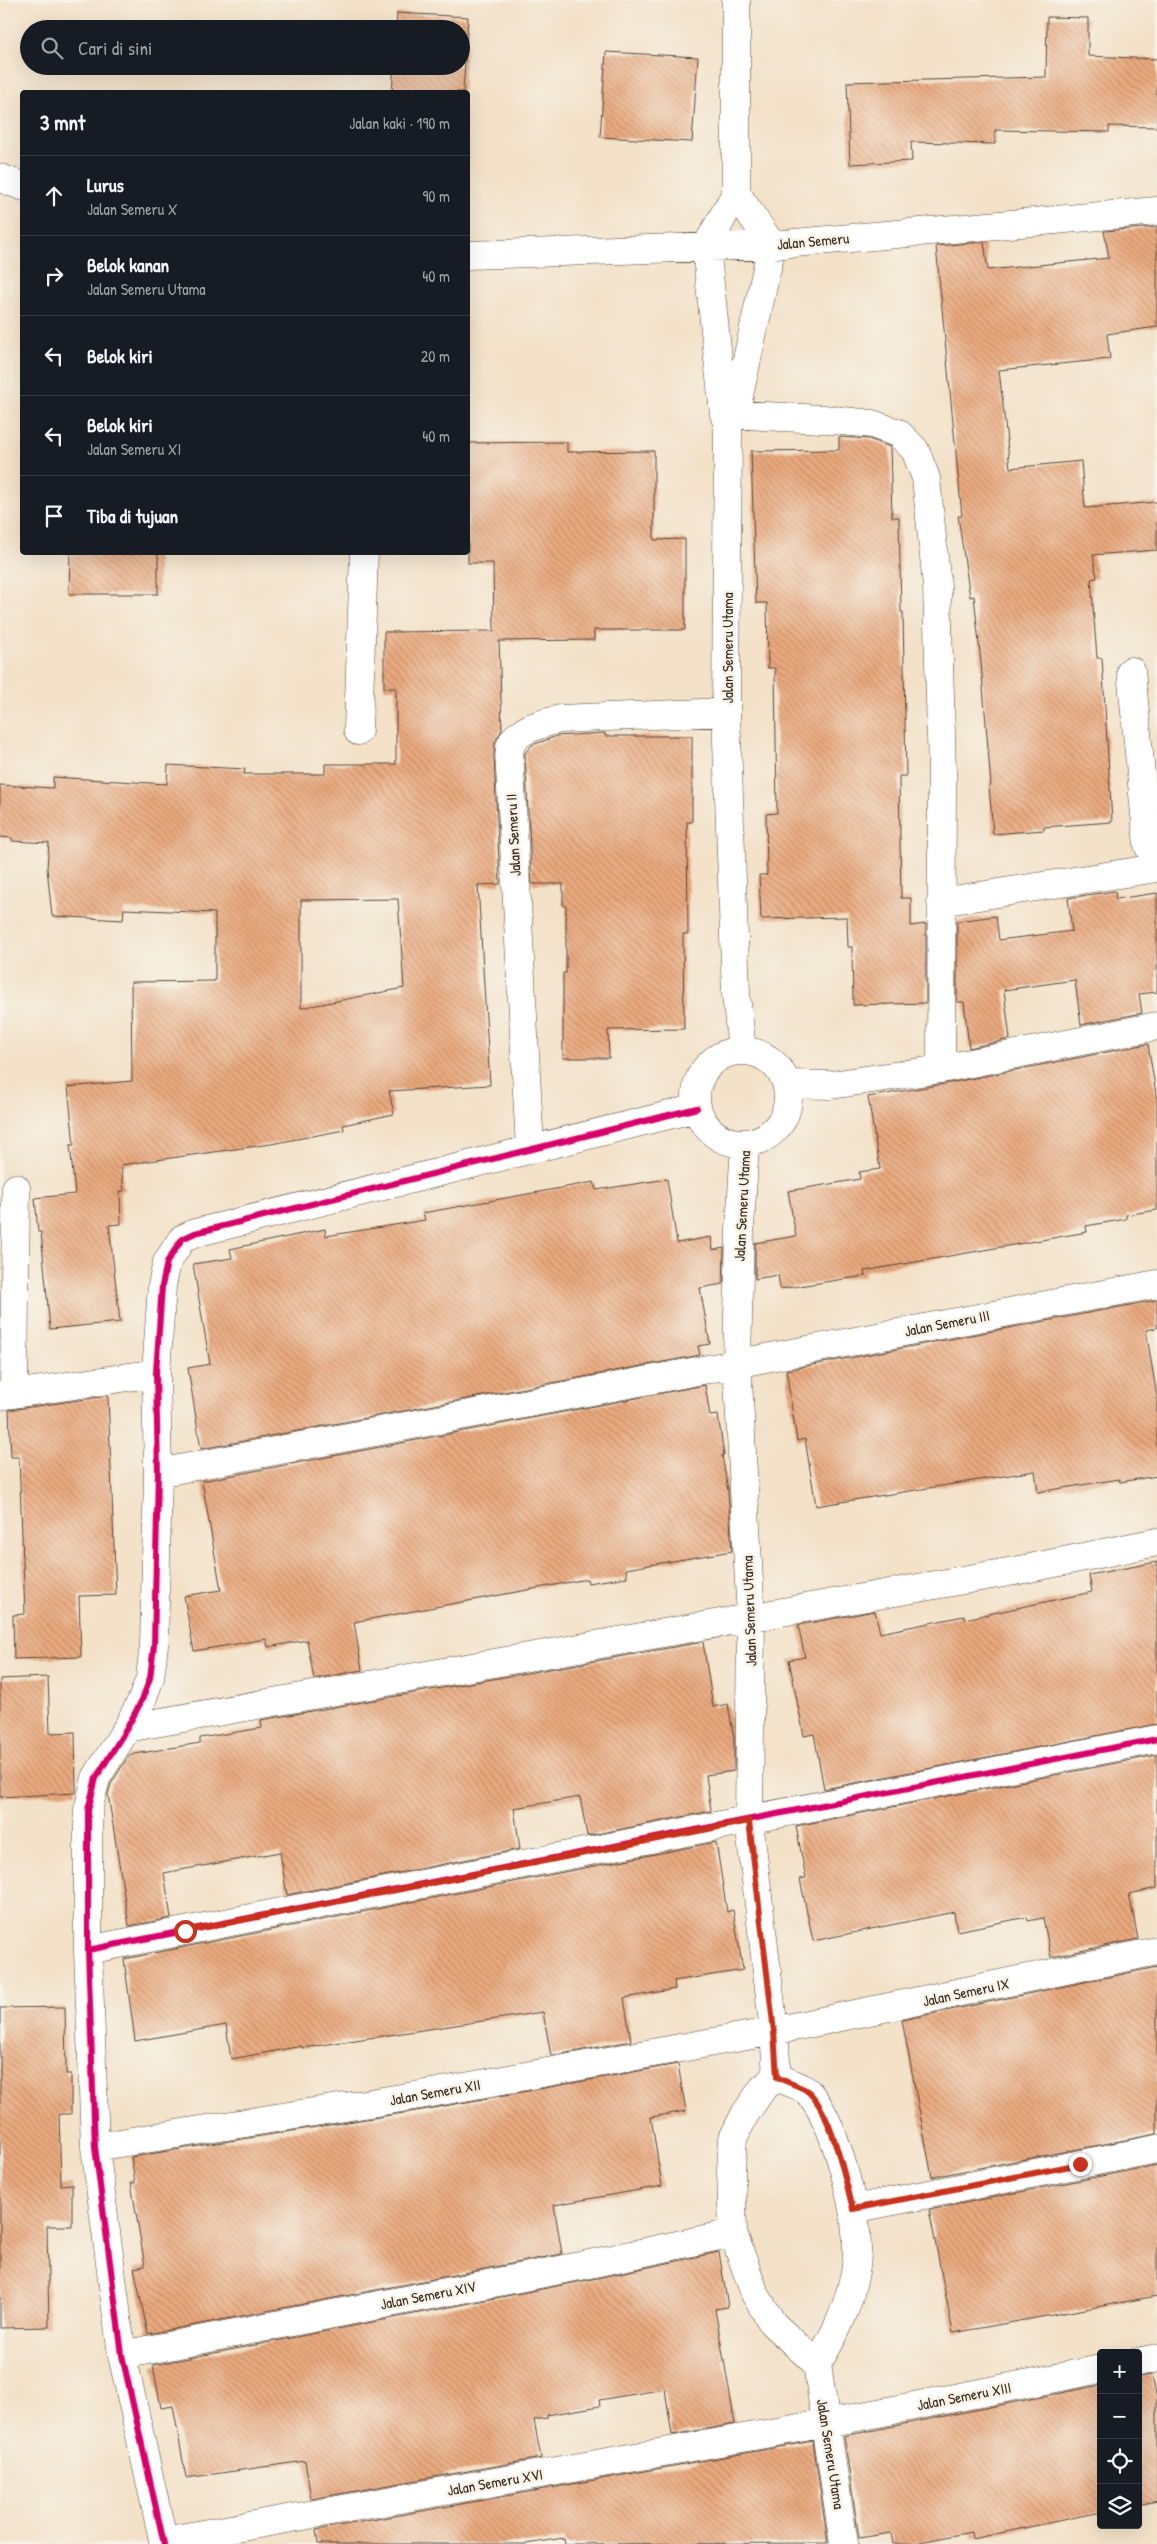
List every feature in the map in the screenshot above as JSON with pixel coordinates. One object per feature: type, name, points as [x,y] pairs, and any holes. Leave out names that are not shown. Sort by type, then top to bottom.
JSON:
[{"type":"street","points":[[706,247],[736,193],[736,0]]},
{"type":"street","points":[[0,178],[20,185]]},
{"type":"street","points":[[736,193],[772,245],[729,418],[823,419],[872,424],[898,433],[915,450],[926,478],[936,586],[942,772],[941,1069]]},
{"type":"street","name":"Jalan Semeru","points":[[470,255],[772,245],[1157,211]]},
{"type":"street","name":"Jalan Semeru Utama","points":[[706,247],[729,418],[726,712],[736,994],[742,1050]]},
{"type":"street","points":[[358,730],[364,555]]},
{"type":"street","points":[[1131,671],[1148,845],[1157,863]]},
{"type":"street","name":"Jalan Semeru II","points":[[530,1149],[510,769],[510,749],[512,743],[535,725],[560,719],[726,712]]},
{"type":"street","points":[[941,902],[1157,868]]},
{"type":"street","points":[[787,1084],[831,1085],[941,1069],[1157,1026]]},
{"type":"street","points":[[742,1050],[765,1056],[774,1063],[787,1084],[789,1100],[785,1116],[775,1130],[762,1139],[746,1143],[729,1142],[714,1135],[703,1123],[697,1108],[696,1087],[705,1068],[722,1055],[742,1050]]},
{"type":"street","points":[[163,2542],[122,2355],[95,2147],[88,1950],[88,1810],[96,1778],[128,1728],[142,1700],[150,1678],[154,1645],[158,1473],[156,1373],[162,1286],[167,1262],[182,1239],[195,1233],[697,1108]]},
{"type":"street","name":"Jalan Semeru Utama","points":[[746,1143],[740,1229],[737,1362],[751,1618],[749,1821],[774,2032],[777,2077]]},
{"type":"street","points":[[16,1188],[7,1395],[156,1373]]},
{"type":"street","name":"Jalan Semeru III","points":[[158,1473],[1157,1284]]},
{"type":"street","points":[[128,1728],[751,1618],[1157,1542]]},
{"type":"street","points":[[88,1950],[749,1821],[804,1807],[1157,1739]]},
{"type":"street","name":"Jalan Semeru IX","points":[[774,2032],[1157,1951]]},
{"type":"street","name":"Jalan Semeru XII","points":[[95,2147],[420,2095],[774,2032]]},
{"type":"street","points":[[777,2077],[806,2091],[824,2114],[834,2140],[853,2209],[857,2252],[852,2284],[840,2325],[817,2364],[773,2324],[755,2294],[733,2233],[731,2169],[733,2138],[745,2114],[764,2088],[777,2077]]},
{"type":"street","points":[[853,2209],[1157,2149]]},
{"type":"street","name":"Jalan Semeru XIV","points":[[122,2355],[580,2266],[733,2233]]},
{"type":"street","points":[[1142,2361],[1157,2358]]},
{"type":"street","name":"Jalan Semeru Utama","points":[[817,2364],[844,2544]]},
{"type":"street","name":"Jalan Semeru XIII","points":[[827,2423],[1097,2370]]},
{"type":"street","name":"Jalan Semeru XVI","points":[[163,2542],[827,2423]]},
{"type":"building","points":[[397,13],[468,17],[468,20],[397,20]]},
{"type":"building","points":[[1047,17],[1088,18],[1088,56],[1157,59],[1157,127],[1109,126],[1109,132],[995,130],[995,144],[911,142],[912,161],[850,164],[847,82],[1046,77]]},
{"type":"building","points":[[606,52],[698,57],[692,142],[600,137]]},
{"type":"building","points":[[393,75],[464,75],[463,90],[392,90]]},
{"type":"building","points":[[1157,227],[1157,327],[1107,334],[1110,359],[999,370],[1010,468],[1081,461],[1085,508],[1157,502],[1157,550],[1093,555],[1097,578],[1091,579],[1097,658],[1102,658],[1112,822],[1044,827],[1044,830],[993,834],[981,663],[974,596],[970,597],[958,516],[962,516],[936,246],[984,242],[988,270],[1109,258],[1104,231]]},
{"type":"building","points":[[839,437],[869,439],[890,447],[892,517],[899,517],[901,612],[903,612],[906,776],[899,776],[901,898],[911,898],[911,926],[926,924],[926,1003],[853,1005],[852,947],[848,947],[847,917],[761,919],[759,875],[767,875],[766,814],[777,813],[775,668],[768,668],[767,603],[756,603],[751,451],[839,450]]},
{"type":"building","points":[[567,442],[567,452],[654,451],[654,540],[685,539],[685,630],[594,630],[594,640],[499,641],[502,730],[495,742],[494,756],[500,884],[478,885],[490,1085],[389,1091],[394,1114],[343,1125],[344,1130],[271,1144],[121,1165],[124,1191],[120,1191],[121,1224],[109,1225],[120,1322],[50,1329],[41,1232],[38,1232],[35,1198],[75,1194],[70,1145],[74,1145],[68,1087],[132,1081],[131,982],[215,981],[215,913],[124,909],[123,920],[52,916],[47,868],[49,843],[12,841],[12,838],[0,837],[0,785],[53,788],[53,777],[167,784],[168,765],[245,769],[244,774],[325,774],[325,764],[396,764],[396,688],[384,688],[384,632],[494,631],[493,563],[468,563],[468,555],[470,555],[470,443]],"holes":[[[398,899],[404,988],[301,1008],[301,900]]]},
{"type":"building","points":[[70,555],[158,555],[158,594],[69,594]]},
{"type":"building","points":[[605,733],[605,736],[692,736],[692,822],[687,822],[688,934],[683,934],[684,1029],[608,1030],[609,1058],[563,1058],[563,973],[566,973],[566,906],[563,906],[563,884],[532,884],[525,753],[532,745],[557,736]]},
{"type":"building","points":[[1115,891],[1116,899],[1157,893],[1157,992],[1139,994],[1142,1013],[1081,1025],[1075,980],[1004,990],[1010,1039],[969,1048],[964,1002],[957,1002],[957,921],[996,916],[999,940],[1072,931],[1068,898]]},
{"type":"building","points":[[1148,1044],[1157,1100],[1157,1210],[1126,1215],[1126,1219],[1086,1226],[1087,1232],[864,1271],[865,1276],[780,1289],[778,1275],[755,1279],[755,1243],[796,1236],[788,1191],[860,1179],[859,1172],[880,1169],[868,1097]]},
{"type":"building","points":[[667,1179],[677,1243],[711,1237],[713,1250],[724,1248],[723,1284],[700,1288],[710,1344],[698,1346],[700,1355],[201,1449],[188,1368],[210,1364],[193,1264],[232,1258],[230,1249],[325,1229],[326,1236],[425,1220],[423,1213],[594,1182],[596,1190]]},
{"type":"building","points":[[1157,1300],[1157,1328],[1146,1330],[1157,1397],[1157,1476],[1120,1482],[1119,1479],[1038,1492],[1035,1471],[816,1506],[805,1439],[797,1441],[786,1370]]},
{"type":"building","points":[[705,1385],[710,1416],[718,1415],[728,1491],[732,1551],[626,1569],[627,1577],[588,1583],[587,1579],[354,1622],[362,1670],[314,1679],[307,1640],[268,1647],[266,1639],[194,1651],[184,1596],[221,1590],[202,1481]]},
{"type":"building","points":[[108,1396],[116,1595],[79,1596],[81,1657],[14,1659],[13,1615],[25,1614],[19,1457],[11,1457],[9,1410]]},
{"type":"building","points":[[1157,1562],[1157,1724],[824,1789],[814,1734],[804,1736],[789,1660],[805,1657],[798,1625],[875,1611],[880,1633],[964,1616],[965,1619],[1092,1592],[1089,1575]]},
{"type":"building","points":[[703,1642],[713,1707],[728,1704],[734,1738],[734,1771],[706,1775],[711,1811],[587,1836],[580,1797],[514,1808],[520,1849],[287,1895],[280,1852],[164,1873],[171,1918],[129,1926],[108,1794],[111,1784],[129,1755],[200,1743],[200,1738],[262,1728],[261,1720]]},
{"type":"building","points":[[48,1677],[50,1733],[75,1732],[76,1793],[0,1797],[0,1679]]},
{"type":"building","points":[[1157,1755],[1157,1888],[1129,1894],[1138,1939],[1051,1957],[1043,1918],[1028,1921],[1027,1917],[957,1931],[954,1912],[813,1941],[800,1879],[806,1878],[796,1826]]},
{"type":"building","points":[[716,1842],[727,1912],[733,1910],[743,1970],[674,1981],[675,1989],[624,1998],[631,2041],[551,2056],[543,2012],[302,2048],[302,2046],[231,2059],[226,2025],[135,2041],[124,1959]]},
{"type":"building","points":[[1157,1967],[1157,2134],[932,2177],[902,2020]]},
{"type":"building","points":[[65,2007],[66,2074],[71,2074],[71,2114],[59,2114],[61,2185],[72,2184],[72,2226],[47,2226],[49,2327],[0,2328],[0,2008]]},
{"type":"building","points":[[678,2064],[686,2111],[651,2117],[662,2186],[554,2205],[562,2254],[148,2334],[134,2268],[145,2266],[131,2183],[135,2183],[131,2157],[422,2110]]},
{"type":"building","points":[[1157,2165],[1157,2296],[953,2333],[929,2210]]},
{"type":"building","points":[[719,2252],[728,2307],[715,2309],[735,2424],[672,2435],[665,2389],[599,2400],[600,2406],[547,2415],[547,2418],[534,2420],[541,2458],[311,2499],[305,2461],[186,2478],[173,2406],[161,2408],[153,2365],[583,2281]]},
{"type":"building","points":[[1152,2375],[1157,2400],[1157,2501],[1142,2504],[1142,2394],[1142,2376]]},
{"type":"building","points":[[1097,2386],[1097,2513],[972,2539],[971,2532],[910,2544],[893,2544],[891,2533],[859,2538],[844,2436]]},
{"type":"building","points":[[813,2441],[828,2543],[565,2544],[564,2538],[527,2544],[318,2544],[316,2530]]},
{"type":"cycle path","points":[[164,2544],[122,2355],[95,2147],[88,1950],[88,1810],[96,1778],[127,1728],[142,1700],[150,1678],[154,1645],[158,1473],[156,1373],[162,1286],[167,1262],[182,1239],[195,1233],[697,1108]]},
{"type":"cycle path","points":[[88,1950],[1157,1739]]},
{"type":"route","points":[[185,1931],[749,1821],[774,2032],[777,2077],[806,2091],[824,2114],[834,2140],[853,2209],[1080,2164]]}]
